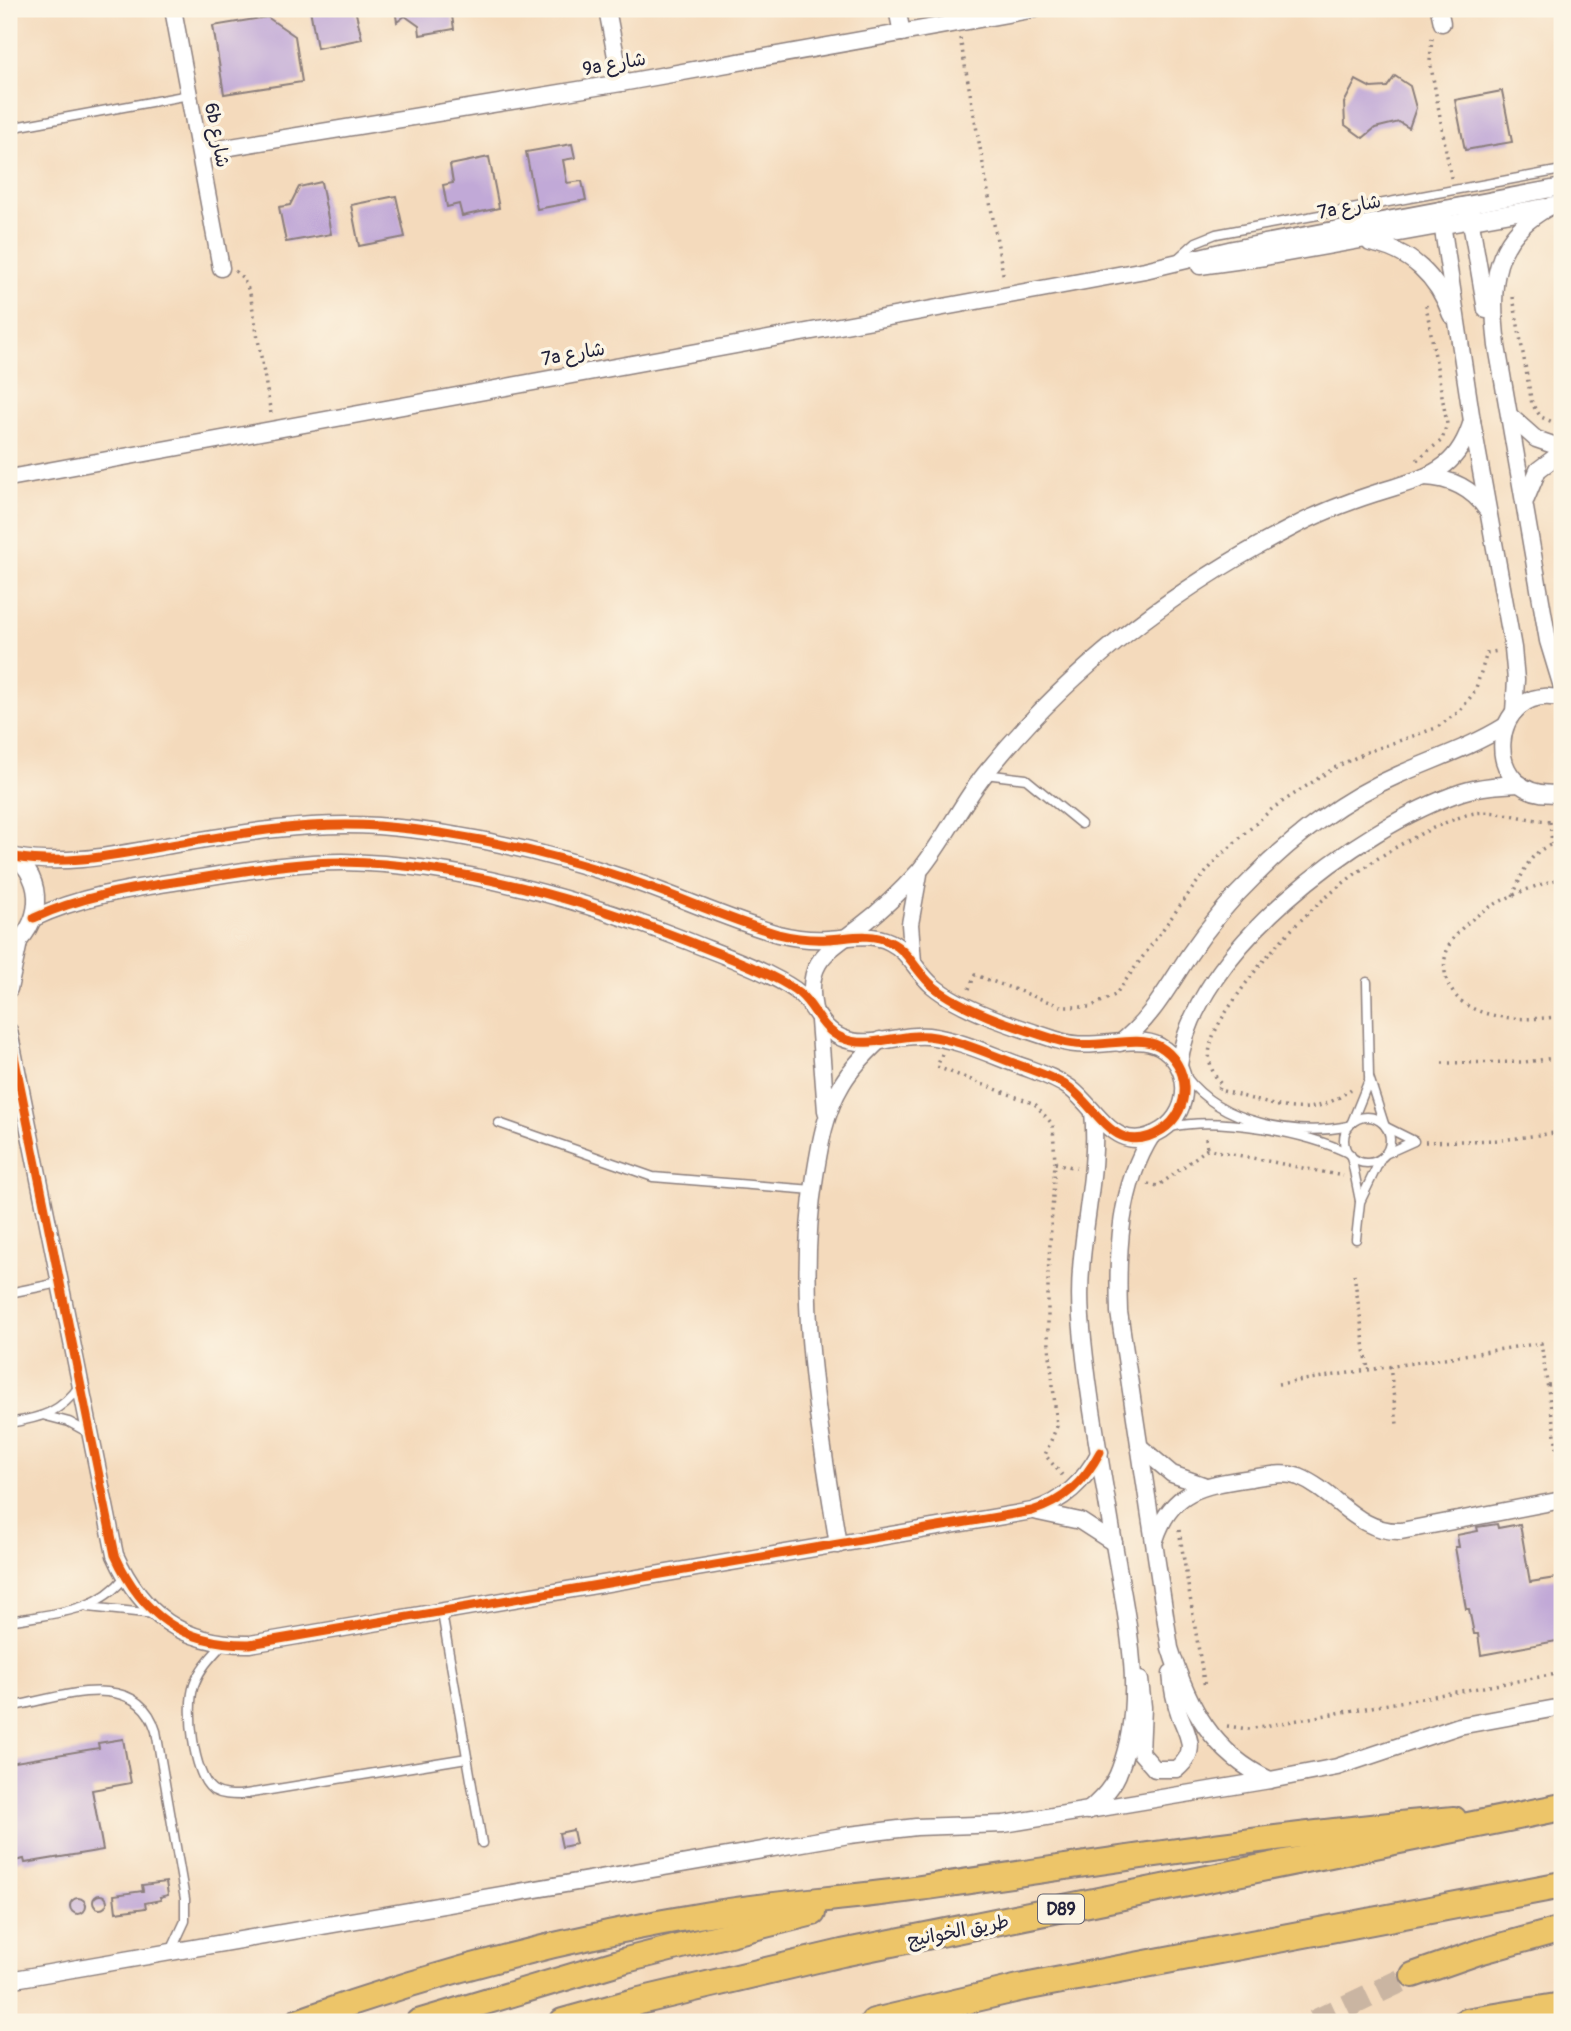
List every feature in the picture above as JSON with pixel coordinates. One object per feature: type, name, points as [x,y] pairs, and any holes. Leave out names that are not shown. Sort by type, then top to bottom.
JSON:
[{"type":"highway","name":"طريق الخوانيج","points":[[563,2022],[631,2003],[842,1953],[1562,1807]]},
{"type":"highway","points":[[874,2022],[1032,1985],[1562,1885]]},
{"type":"highway","points":[[1466,2022],[1562,2006]]},
{"type":"main road","points":[[298,2022],[415,1983],[613,1933],[815,1899],[916,1889],[1289,1837],[1532,1813]]},
{"type":"main road","points":[[418,2022],[626,1960],[916,1889]]},
{"type":"main road","points":[[1413,1975],[1479,1952],[1562,1929]]},
{"type":"street","name":"6b شارع","points":[[173,9],[221,268]]},
{"type":"street","points":[[607,9],[621,83]]},
{"type":"street","points":[[897,9],[902,33]]},
{"type":"street","name":"9a شارع","points":[[200,152],[621,83],[1035,9]]},
{"type":"street","name":"7a شارع","points":[[1469,213],[1562,187]]},
{"type":"street","points":[[1558,204],[1539,212],[1520,229],[1498,264],[1492,296],[1497,346],[1551,657],[1562,687]]},
{"type":"street","name":"7a شارع","points":[[9,478],[1007,296],[1174,262],[1469,213],[1558,204]]},
{"type":"street","points":[[1469,213],[1483,298],[1497,346]]},
{"type":"street","points":[[1442,218],[1472,421],[1516,664],[1514,712]]},
{"type":"street","name":"7a شارع","points":[[1145,270],[1235,261],[1357,241],[1442,218]]},
{"type":"street","points":[[1357,241],[1396,250],[1429,274],[1447,302],[1461,347]]},
{"type":"street","points":[[1510,416],[1536,439],[1562,450],[1538,470],[1527,492],[1525,505]]},
{"type":"street","points":[[838,1545],[810,1360],[806,1275],[813,1190],[825,1121],[817,1015],[811,992],[816,968],[830,948],[877,913],[922,868],[985,774],[1028,723],[1075,675],[1126,630],[1181,590],[1238,555],[1298,524],[1421,478],[1455,455],[1472,421]]},
{"type":"street","points":[[1421,478],[1437,477],[1461,485],[1488,511]]},
{"type":"street","points":[[1562,699],[1540,698],[1514,712],[1505,726],[1501,742],[1509,773],[1520,784],[1540,793],[1562,793]]},
{"type":"street","points":[[1119,1044],[1153,1011],[1215,919],[1254,876],[1298,838],[1345,804],[1395,776],[1463,749],[1505,726]]},
{"type":"street","points":[[1093,1112],[1093,1172],[1086,1208],[1080,1281],[1081,1317],[1114,1543],[1143,1707],[1141,1753],[1146,1763],[1166,1771],[1185,1762],[1191,1742],[1175,1700],[1170,1648],[1122,1345],[1118,1290],[1119,1246],[1130,1181],[1158,1132],[1181,1109],[1184,1096],[1180,1069],[1185,1035],[1199,1006],[1258,928],[1293,893],[1351,848],[1415,812],[1474,789],[1520,784]]},
{"type":"street","points":[[12,855],[37,861],[82,860],[295,827],[378,826],[461,837],[575,863],[783,936],[814,940],[875,937],[890,942],[914,963],[935,988],[963,1004],[1066,1043],[1093,1046],[1133,1041],[1160,1046],[1180,1069]]},
{"type":"street","points":[[9,989],[14,946],[34,918],[37,901],[34,884],[26,869],[12,855]]},
{"type":"street","points":[[34,918],[91,897],[257,869],[336,862],[415,867],[517,886],[645,925],[767,974],[799,993],[832,1033],[846,1041],[862,1043],[914,1035],[949,1040],[1060,1082],[1112,1131],[1125,1136],[1158,1132]]},
{"type":"street","points":[[914,963],[911,905],[922,868]]},
{"type":"street","points":[[9,1031],[115,1555],[125,1577],[155,1614],[197,1638],[223,1644],[250,1644],[1032,1511],[1055,1503],[1074,1488],[1100,1452]]},
{"type":"street","points":[[825,1121],[852,1069],[880,1040]]},
{"type":"street","points":[[1139,1446],[1172,1474],[1203,1485],[1292,1475],[1311,1484],[1364,1523],[1391,1531],[1562,1500]]},
{"type":"street","points":[[1154,1542],[1159,1528],[1175,1504],[1203,1485]]},
{"type":"street","points":[[1032,1511],[1080,1521],[1114,1543]]},
{"type":"street","points":[[1170,1648],[1185,1693],[1210,1734],[1237,1762],[1270,1780]]},
{"type":"street","points":[[1088,1811],[1112,1786],[1124,1755],[1132,1695],[1132,1654]]},
{"type":"street","points":[[9,1980],[860,1833],[916,1827],[1004,1824],[1270,1780],[1337,1767],[1459,1726],[1562,1707]]},
{"type":"lane","points":[[9,128],[189,95]]},
{"type":"lane","points":[[1174,262],[1196,242],[1209,236],[1562,170]]},
{"type":"lane","points":[[985,774],[1026,779],[1081,824]]},
{"type":"lane","points":[[1356,1239],[1360,1202],[1344,1140],[1369,1077],[1367,982]]},
{"type":"lane","points":[[1180,1069],[1199,1092],[1220,1107],[1244,1118],[1329,1144],[1366,1162],[1415,1141]]},
{"type":"lane","points":[[1360,1202],[1390,1143],[1369,1077]]},
{"type":"lane","points":[[1158,1132],[1204,1123],[1317,1130],[1351,1124],[1365,1117],[1415,1141]]},
{"type":"lane","points":[[499,1123],[653,1177],[813,1190]]},
{"type":"lane","points":[[9,1293],[59,1283]]},
{"type":"lane","points":[[9,1423],[46,1416],[65,1403],[80,1385]]},
{"type":"lane","points":[[46,1416],[69,1422],[89,1433]]},
{"type":"lane","points":[[88,1607],[109,1594],[125,1577]]},
{"type":"lane","points":[[10,1619],[88,1607],[155,1614]]},
{"type":"lane","points":[[442,1613],[482,1843]]},
{"type":"lane","points":[[223,1644],[199,1673],[190,1701],[199,1767],[204,1780],[214,1790],[226,1795],[240,1795],[467,1758]]},
{"type":"lane","points":[[9,1707],[112,1691],[125,1693],[145,1708],[156,1731],[185,1899],[185,1921],[171,1950]]},
{"type":"path","points":[[1441,16],[1429,51],[1453,190]]},
{"type":"path","points":[[957,23],[1007,296]]},
{"type":"path","points":[[221,268],[237,272],[248,285],[274,429]]},
{"type":"path","points":[[1513,288],[1532,404],[1541,417],[1562,426]]},
{"type":"path","points":[[1421,478],[1416,462],[1442,440],[1447,424],[1425,303]]},
{"type":"path","points":[[1366,1088],[1352,1088],[1328,1106],[1308,1110],[1217,1090],[1222,1084],[1215,1077],[1209,1057],[1212,1036],[1247,981],[1280,942],[1326,899],[1391,853],[1426,833],[1476,813],[1502,812],[1550,822],[1562,820]]},
{"type":"path","points":[[1550,822],[1552,844]]},
{"type":"path","points":[[1513,896],[1531,856],[1552,844],[1562,842]]},
{"type":"path","points":[[1562,878],[1513,896],[1455,936],[1444,966],[1449,987],[1464,1004],[1492,1015],[1532,1019],[1562,1016]]},
{"type":"path","points":[[1442,1063],[1497,1063],[1562,1057]]},
{"type":"path","points":[[1204,1123],[1207,1149]]},
{"type":"path","points":[[1415,1141],[1502,1140],[1562,1132]]},
{"type":"path","points":[[1130,1181],[1158,1186],[1207,1149],[1356,1179]]},
{"type":"path","points":[[1055,1163],[1093,1172]]},
{"type":"path","points":[[1354,1274],[1368,1370]]},
{"type":"path","points":[[1278,1384],[1541,1343],[1562,1481]]},
{"type":"path","points":[[1390,1366],[1397,1424]]},
{"type":"path","points":[[1548,1385],[1562,1383]]},
{"type":"path","points":[[1175,1504],[1207,1698]]},
{"type":"path","points":[[1223,1724],[1248,1729],[1562,1673]]},
{"type":"building","points":[[310,9],[355,9],[362,39],[317,48]]},
{"type":"building","points":[[395,9],[451,9],[454,29],[420,35],[419,26],[405,16],[397,22]]},
{"type":"building","points":[[267,17],[295,36],[302,82],[224,94],[213,26]]},
{"type":"building","points":[[1395,76],[1410,86],[1416,108],[1409,128],[1399,122],[1375,128],[1363,138],[1345,125],[1344,103],[1356,80],[1371,88],[1387,87]]},
{"type":"building","points":[[1502,91],[1512,142],[1465,150],[1455,100]]},
{"type":"building","points":[[572,144],[575,158],[563,160],[567,183],[582,181],[586,200],[537,209],[526,152]]},
{"type":"building","points":[[489,157],[499,208],[462,216],[459,204],[447,207],[443,185],[453,183],[450,165]]},
{"type":"building","points":[[321,182],[331,234],[286,242],[279,207],[290,205],[299,187]]},
{"type":"building","points":[[396,196],[405,237],[359,246],[351,205]]},
{"type":"building","points":[[1497,1524],[1498,1528],[1520,1524],[1530,1582],[1562,1577],[1562,1640],[1481,1655],[1478,1634],[1474,1634],[1469,1609],[1466,1609],[1455,1547],[1459,1547],[1457,1535],[1478,1531],[1477,1527]]},
{"type":"building","points":[[123,1739],[131,1783],[92,1790],[103,1850],[25,1863],[24,1859],[9,1862],[9,1763],[99,1748],[98,1743]]},
{"type":"building","points":[[573,1830],[576,1844],[562,1847],[559,1833]]},
{"type":"building","points":[[166,1882],[168,1895],[160,1897],[161,1900],[145,1903],[146,1908],[116,1912],[114,1895],[143,1891],[142,1885]]},
{"type":"building","points":[[100,1895],[105,1897],[105,1907],[100,1909],[95,1907],[93,1902],[95,1897]]},
{"type":"building","points":[[78,1898],[84,1900],[84,1912],[78,1914],[72,1912],[70,1906],[72,1900]]},
{"type":"tunnel","points":[[1314,2022],[1413,1975]]},
{"type":"cycle path","points":[[15,857],[71,860],[244,833],[324,825],[409,829],[502,844],[624,878],[778,934],[809,939],[859,936],[882,939],[897,946],[933,986],[960,1003],[994,1018],[1073,1044],[1138,1041],[1159,1046],[1170,1054],[1182,1075],[1183,1099],[1179,1111],[1162,1130],[1146,1137],[1132,1139],[1110,1128],[1070,1088],[1042,1074],[940,1038],[917,1036],[873,1042],[842,1038],[828,1029],[795,990],[737,960],[560,897],[474,876],[430,869],[343,862],[281,866],[106,894],[69,904],[34,918]]},
{"type":"cycle path","points":[[9,1031],[115,1555],[138,1594],[152,1610],[185,1632],[204,1639],[250,1644],[1032,1511],[1054,1502],[1072,1489],[1100,1452]]}]
